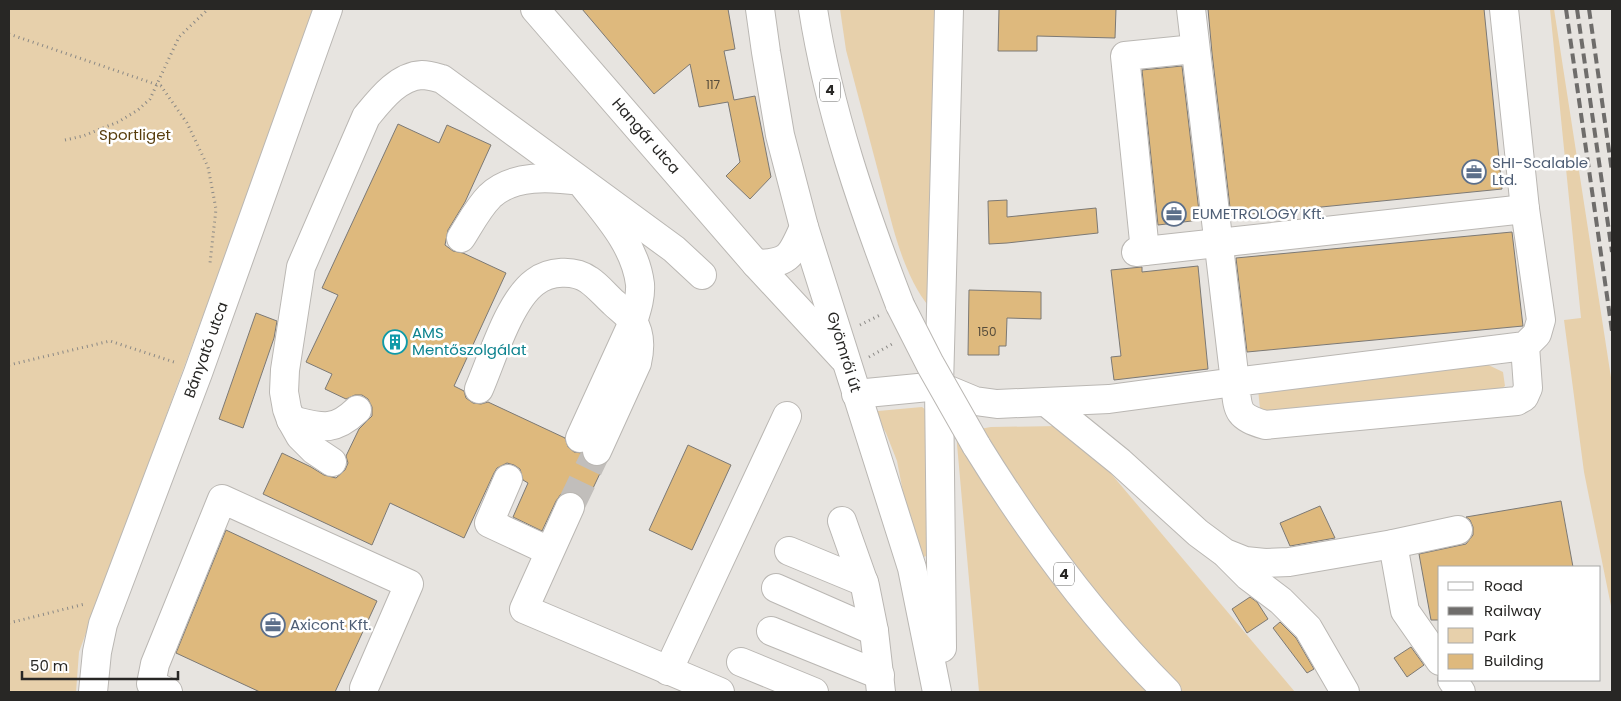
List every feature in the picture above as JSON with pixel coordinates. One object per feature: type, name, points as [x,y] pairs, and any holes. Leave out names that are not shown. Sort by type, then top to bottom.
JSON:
[{"type":"street","name":"Bányató utca","points":[[93,692],[97,652],[103,624],[186,367],[328,9]]},
{"type":"street","name":"Hangár utca","points":[[535,9],[756,264],[847,362]]},
{"type":"street","name":"Gyömrői út","points":[[760,9],[776,114],[804,227],[912,568],[937,692]]},
{"type":"street","name":"4","points":[[813,9],[833,107],[851,170],[900,305],[930,364],[1002,487],[1064,574],[1104,624],[1167,692]]},
{"type":"street","name":"Gyömrői út","points":[[937,692],[942,650],[939,386],[948,9]]},
{"type":"street","points":[[1191,9],[1234,382],[1238,406],[1241,412],[1249,420],[1265,426],[1517,401],[1524,397],[1528,388],[1525,346]]},
{"type":"street","points":[[856,394],[939,386],[975,401],[997,404],[1109,399],[1525,346],[1537,334],[1541,320],[1525,209],[1504,9]]},
{"type":"street","points":[[1195,49],[1125,56],[1140,252],[1525,209]]},
{"type":"street","points":[[332,462],[314,450],[300,436],[287,409],[284,392],[285,370],[300,267],[366,117],[393,88],[406,80],[421,75],[442,79],[674,249],[702,275]]},
{"type":"street","points":[[461,238],[481,207],[491,195],[502,187],[523,180],[544,178],[580,181],[622,235],[637,268],[640,284],[639,302],[588,445]]},
{"type":"street","points":[[756,264],[774,264],[788,257],[795,248],[804,227]]},
{"type":"street","points":[[479,389],[517,301],[527,288],[537,280],[562,273],[575,274],[588,279],[633,322]]},
{"type":"street","points":[[1046,402],[1120,462],[1198,533],[1225,553],[1248,576],[1281,600],[1308,628],[1345,692]]},
{"type":"street","points":[[291,420],[329,427],[340,424],[357,410]]},
{"type":"street","points":[[668,671],[787,416]]},
{"type":"street","points":[[508,479],[488,523],[549,551]]},
{"type":"street","points":[[168,692],[151,684],[154,664],[222,499],[408,584],[364,688]]},
{"type":"street","points":[[570,507],[524,609],[720,692]]},
{"type":"street","points":[[842,521],[864,582],[874,631],[881,684]]},
{"type":"street","points":[[1225,553],[1245,561],[1265,563],[1290,562],[1393,544],[1458,530]]},
{"type":"street","points":[[1393,544],[1405,610],[1438,658]]},
{"type":"street","points":[[790,552],[864,582]]},
{"type":"street","points":[[776,588],[874,631]]},
{"type":"street","points":[[771,631],[881,684]]},
{"type":"street","points":[[740,662],[814,692]]},
{"type":"street","points":[[1453,681],[1461,692]]},
{"type":"path","points":[[65,140],[83,136],[118,122],[138,110],[150,99],[179,36],[207,9]]},
{"type":"path","points":[[9,34],[161,86],[187,123],[208,167],[216,209],[210,264]]},
{"type":"path","points":[[856,327],[900,305]]},
{"type":"path","points":[[9,365],[110,341],[186,367]]},
{"type":"path","points":[[178,353],[186,367]]},
{"type":"path","points":[[171,371],[186,367]]},
{"type":"path","points":[[9,623],[85,604],[88,595]]},
{"type":"green space","name":"Sportliget","points":[[9,9],[316,9],[79,652],[76,692],[9,692]]},
{"type":"green space","points":[[840,9],[936,9],[930,308],[912,279],[895,235],[846,50]]},
{"type":"green space","points":[[1550,9],[1554,9],[1612,384],[1612,611],[1584,472],[1564,320],[1581,318]]},
{"type":"green space","points":[[1482,362],[1503,372],[1505,386],[1492,396],[1261,419],[1258,389]]},
{"type":"green space","points":[[922,407],[926,410],[927,551],[926,556],[922,558],[907,512],[897,461],[886,433],[876,415],[878,411]]},
{"type":"green space","points":[[1058,426],[1092,451],[1295,692],[979,692],[956,433],[991,427]]},
{"type":"building","points":[[582,9],[728,9],[735,49],[724,51],[734,100],[755,96],[771,177],[750,199],[726,176],[740,162],[728,102],[699,107],[690,64],[654,94]]},
{"type":"building","points":[[999,9],[1116,9],[1115,38],[1037,36],[1037,51],[998,51]]},
{"type":"building","points":[[1208,9],[1484,9],[1502,189],[1231,216]]},
{"type":"building","points":[[1182,66],[1200,220],[1158,225],[1142,70]]},
{"type":"building","name":"AMS Mentőszolgálat","points":[[398,124],[439,143],[447,125],[491,145],[465,202],[448,230],[445,245],[453,251],[463,253],[506,273],[454,386],[464,391],[466,398],[473,403],[481,404],[488,402],[565,438],[568,447],[574,452],[582,453],[590,465],[598,467],[604,465],[585,505],[582,498],[576,493],[569,491],[561,494],[542,531],[513,517],[528,483],[523,480],[520,469],[507,463],[497,468],[494,473],[464,538],[390,503],[372,545],[263,494],[282,453],[324,475],[336,478],[345,470],[348,463],[346,456],[359,429],[372,416],[372,407],[368,399],[362,395],[355,395],[346,399],[325,389],[332,374],[306,362],[338,295],[322,288]]},
{"type":"building","points":[[1007,200],[1007,217],[1096,208],[1098,233],[989,244],[988,201]]},
{"type":"building","points":[[1512,232],[1523,326],[1247,352],[1236,258]]},
{"type":"building","points":[[1198,266],[1208,369],[1114,380],[1111,357],[1121,356],[1111,270],[1142,267],[1142,272]]},
{"type":"building","points":[[969,290],[1041,292],[1041,319],[1007,318],[1006,346],[999,346],[999,355],[968,355]]},
{"type":"building","points":[[256,313],[277,321],[274,338],[243,428],[219,419]]},
{"type":"building","points":[[688,445],[731,465],[692,550],[649,530]]},
{"type":"building","points":[[1561,501],[1573,566],[1438,566],[1438,620],[1431,620],[1419,554],[1466,544],[1473,535],[1473,527],[1470,520],[1466,517]]},
{"type":"building","points":[[1320,506],[1335,538],[1290,546],[1280,523]]},
{"type":"building","name":"Axicont Kft.","points":[[226,530],[377,601],[335,692],[260,692],[176,653]]},
{"type":"building","points":[[1250,597],[1257,602],[1268,619],[1247,633],[1232,609]]},
{"type":"building","points":[[1280,622],[1296,638],[1314,669],[1307,673],[1273,628]]},
{"type":"building","points":[[1411,647],[1424,665],[1407,677],[1394,658]]},
{"type":"tunnel","points":[[570,507],[597,451]]},
{"type":"railway","points":[[1566,9],[1612,331]]},
{"type":"railway","points":[[1577,9],[1612,252]]},
{"type":"railway","points":[[1589,9],[1612,172]]},
{"type":"place","name":"SHI-Scalable Ltd.","points":[[1474,172]]},
{"type":"place","name":"EUMETROLOGY Kft.","points":[[1174,214]]},
{"type":"place","name":"AMS Mentőszolgálat","points":[[395,342]]},
{"type":"place","name":"Axicont Kft.","points":[[273,625]]}]
